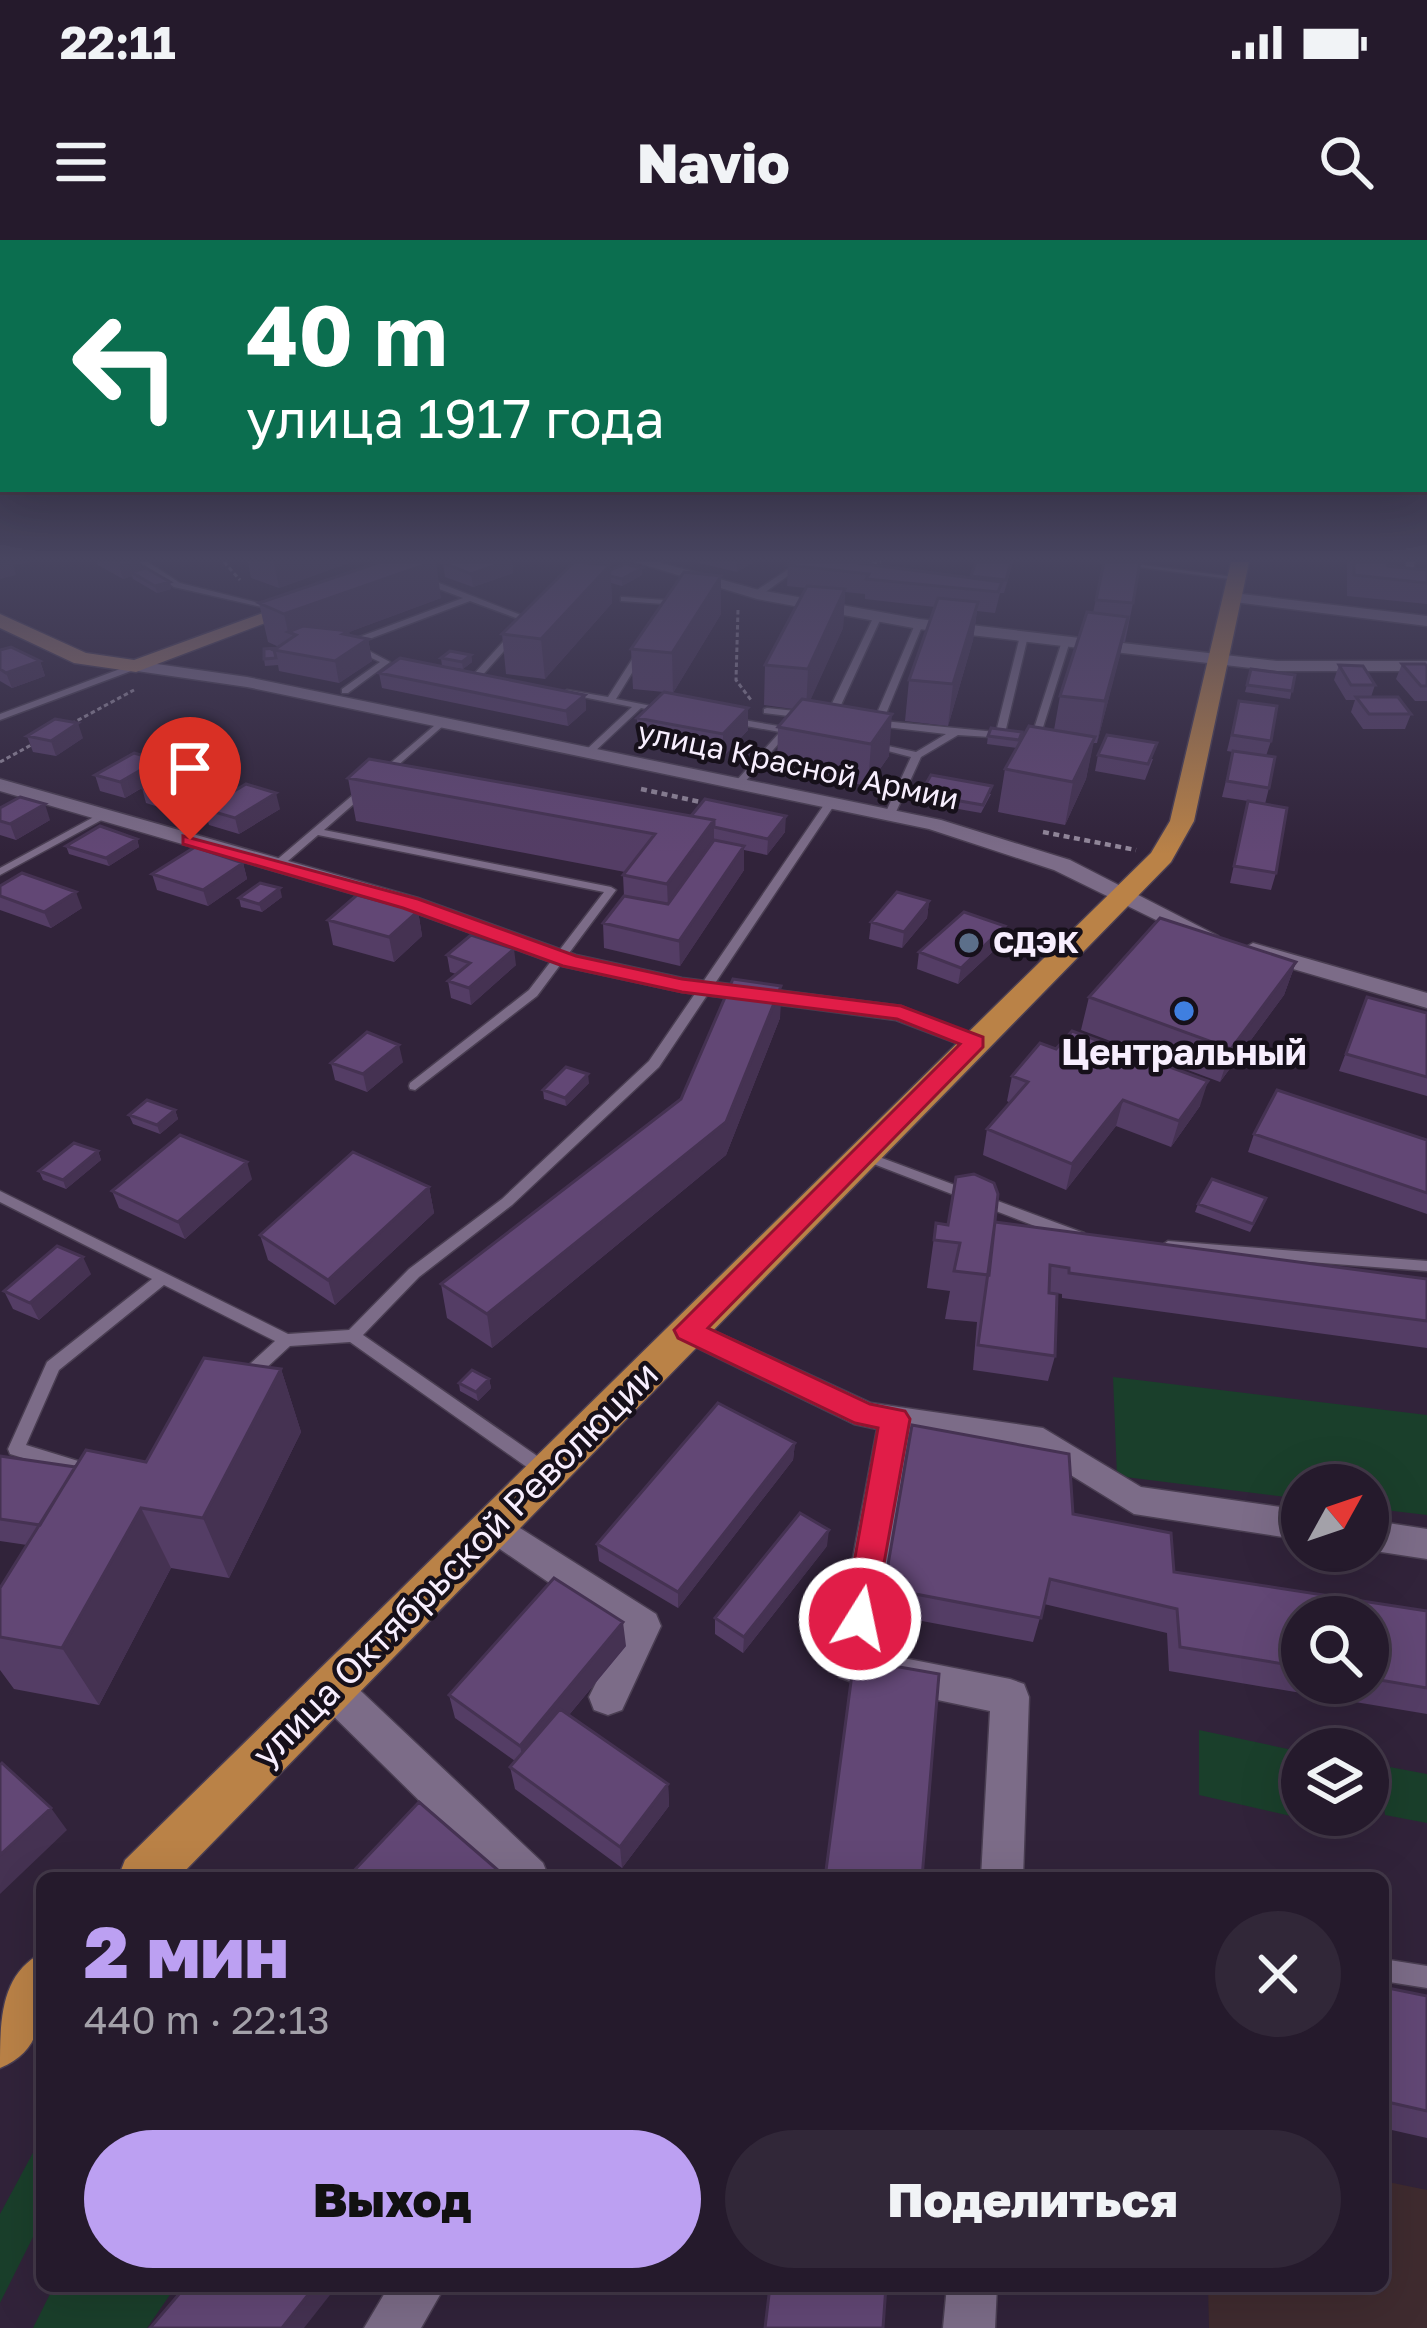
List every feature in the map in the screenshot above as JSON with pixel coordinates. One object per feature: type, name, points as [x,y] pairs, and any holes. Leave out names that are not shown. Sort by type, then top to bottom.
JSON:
[{"type":"main road","name":"улица Красной Армии","points":[[84,659],[136,666]]},
{"type":"main road","points":[[136,666],[154,659]]},
{"type":"main road","name":"улица Октябрьской Революции","points":[[149,1872],[1162,857],[1182,821],[1217,660]]},
{"type":"main road","points":[[0,2041],[36,1989]]},
{"type":"street","points":[[1213,659],[1277,666],[1427,666]]},
{"type":"street","name":"улица Красной Армии","points":[[136,666],[890,814],[1062,865],[1196,933],[1427,1001]]},
{"type":"street","points":[[0,785],[410,903],[564,959],[706,988],[901,1013],[975,1042]]},
{"type":"street","points":[[688,1330],[866,1415],[1043,1441],[1135,1500],[1281,1523]]},
{"type":"street","points":[[895,1419],[852,1665],[1010,1697],[1002,1872]]},
{"type":"street","points":[[493,1526],[643,1626],[608,1697]]},
{"type":"street","points":[[1389,1538],[1427,1544]]},
{"type":"street","points":[[332,1689],[522,1872]]},
{"type":"street","points":[[390,2328],[416,2292]]},
{"type":"street","points":[[969,2328],[972,2292]]},
{"type":"lane","points":[[381,659],[409,666]]},
{"type":"lane","points":[[476,677],[491,659]]},
{"type":"lane","points":[[610,700],[636,659]]},
{"type":"lane","points":[[830,718],[858,659]]},
{"type":"lane","points":[[877,723],[904,659]]},
{"type":"lane","points":[[1000,733],[1018,659]]},
{"type":"lane","points":[[766,711],[1036,738],[1060,659]]},
{"type":"lane","points":[[345,691],[386,662]]},
{"type":"lane","points":[[0,717],[136,666]]},
{"type":"lane","points":[[453,674],[498,681]]},
{"type":"lane","points":[[543,689],[680,712]]},
{"type":"lane","points":[[589,752],[638,705]]},
{"type":"lane","points":[[740,782],[782,729],[830,718]]},
{"type":"lane","points":[[721,719],[805,733]]},
{"type":"lane","points":[[277,865],[441,723]]},
{"type":"lane","points":[[890,814],[917,754],[956,732]]},
{"type":"lane","points":[[850,742],[917,754]]},
{"type":"lane","points":[[353,1336],[414,1273],[507,1202],[654,1064],[832,801]]},
{"type":"lane","points":[[0,872],[104,815]]},
{"type":"lane","points":[[315,831],[611,890],[564,959],[533,993],[415,1086]]},
{"type":"lane","points":[[863,1155],[1084,1239],[1106,1241]]},
{"type":"lane","points":[[0,1196],[286,1340],[353,1336],[547,1472]]},
{"type":"lane","points":[[1152,1244],[1427,1266]]},
{"type":"lane","points":[[112,1478],[16,1449],[53,1366],[164,1278]]},
{"type":"lane","points":[[234,1388],[286,1340]]},
{"type":"lane","points":[[1389,1971],[1427,1977]]},
{"type":"path","points":[[739,659],[736,680],[766,711]]},
{"type":"path","points":[[62,729],[170,671]]},
{"type":"path","points":[[0,762],[41,740]]},
{"type":"path","points":[[1042,832],[1162,857]]},
{"type":"shaded area","points":[[1389,2182],[1427,2190],[1427,2328],[1209,2328],[1208,2292],[1389,2292]]},
{"type":"green space","points":[[1113,1377],[1427,1415],[1427,1515],[1389,1510],[1389,1464],[1281,1464],[1281,1496],[1117,1476]]},
{"type":"green space","points":[[1199,1730],[1281,1748],[1281,1814],[1199,1795]]},
{"type":"green space","points":[[1389,1767],[1427,1774],[1427,1823],[1389,1816]]},
{"type":"green space","points":[[36,2147],[36,2231],[0,2303],[0,2214]]},
{"type":"green space","points":[[51,2292],[172,2292],[147,2328],[33,2328]]},
{"type":"building","points":[[0,659],[40,661],[6,673],[0,669]]},
{"type":"building","points":[[398,659],[407,659],[585,695],[566,711],[379,673]]},
{"type":"building","points":[[768,659],[812,659],[808,669],[765,665]]},
{"type":"building","points":[[916,659],[960,659],[953,684],[909,680]]},
{"type":"building","points":[[1072,659],[1116,659],[1105,701],[1060,696]]},
{"type":"building","points":[[1402,664],[1425,664],[1427,686],[1421,686]]},
{"type":"building","points":[[1339,665],[1363,666],[1375,685],[1351,685]]},
{"type":"building","points":[[1251,669],[1295,675],[1292,691],[1247,685]]},
{"type":"building","points":[[664,692],[748,708],[723,734],[637,718]]},
{"type":"building","points":[[1356,697],[1398,697],[1411,714],[1369,714]]},
{"type":"building","points":[[802,699],[892,714],[871,744],[778,727]]},
{"type":"building","points":[[1239,701],[1277,706],[1271,741],[1232,735]]},
{"type":"building","points":[[55,719],[78,723],[51,741],[27,736]]},
{"type":"building","points":[[1029,726],[1095,737],[1073,782],[1005,769]]},
{"type":"building","points":[[991,728],[1022,732],[1019,740],[988,736]]},
{"type":"building","points":[[1107,735],[1157,743],[1148,764],[1098,755]]},
{"type":"building","points":[[1233,751],[1275,757],[1269,788],[1227,781]]},
{"type":"building","points":[[134,753],[158,760],[120,782],[95,775]]},
{"type":"building","points":[[369,759],[714,820],[667,884],[623,875],[655,834],[348,778]]},
{"type":"building","points":[[181,764],[215,773],[176,798],[142,788]]},
{"type":"building","points":[[931,775],[992,786],[983,805],[920,794]]},
{"type":"building","points":[[246,784],[276,793],[235,818],[204,809]]},
{"type":"building","points":[[20,797],[45,804],[10,824],[0,821],[0,808]]},
{"type":"building","points":[[705,799],[786,816],[768,839],[714,827],[714,820],[691,816]]},
{"type":"building","points":[[1248,801],[1287,808],[1276,873],[1234,866]]},
{"type":"building","points":[[100,826],[137,839],[106,858],[66,846]]},
{"type":"building","points":[[714,840],[744,846],[679,941],[603,923],[624,896],[668,904]]},
{"type":"building","points":[[195,847],[243,863],[203,890],[152,874]]},
{"type":"building","points":[[22,873],[76,892],[44,912],[0,896],[0,886]]},
{"type":"building","points":[[260,883],[280,888],[259,904],[239,898]]},
{"type":"building","points":[[897,892],[929,901],[904,932],[871,922]]},
{"type":"building","points":[[357,895],[418,911],[389,937],[328,920]]},
{"type":"building","points":[[964,912],[1005,926],[961,968],[919,952]]},
{"type":"building","points":[[1160,918],[1296,962],[1231,1049],[1089,997]]},
{"type":"building","points":[[471,935],[514,949],[469,988],[448,981],[470,963],[447,955]]},
{"type":"building","points":[[733,979],[781,986],[726,1122],[487,1314],[441,1284],[681,1099]]},
{"type":"building","points":[[1367,997],[1427,1013],[1427,1077],[1346,1054]]},
{"type":"building","points":[[1072,1031],[1208,1081],[1179,1121],[1123,1100],[1072,1164],[987,1129],[1028,1082],[1012,1076],[1040,1043],[1056,1049]]},
{"type":"building","points":[[367,1032],[399,1045],[363,1074],[331,1063]]},
{"type":"building","points":[[566,1067],[588,1074],[565,1098],[543,1090]]},
{"type":"building","points":[[1277,1090],[1427,1140],[1427,1193],[1254,1134]]},
{"type":"building","points":[[147,1100],[175,1110],[157,1125],[129,1115]]},
{"type":"building","points":[[180,1135],[247,1162],[178,1222],[112,1191]]},
{"type":"building","points":[[74,1143],[98,1151],[63,1180],[39,1171]]},
{"type":"building","points":[[353,1152],[429,1187],[328,1280],[260,1235]]},
{"type":"building","points":[[974,1174],[994,1183],[998,1194],[989,1275],[954,1271],[960,1243],[934,1240],[936,1223],[948,1225],[956,1177]]},
{"type":"building","points":[[1212,1179],[1266,1198],[1253,1224],[1198,1204]]},
{"type":"building","points":[[995,1222],[1427,1279],[1427,1321],[1069,1273],[1069,1268],[1050,1265],[1049,1293],[1057,1294],[1055,1356],[978,1345]]},
{"type":"building","points":[[57,1246],[83,1257],[30,1303],[4,1291]]},
{"type":"building","points":[[204,1358],[281,1369],[203,1518],[141,1508],[62,1648],[0,1637],[0,1588],[86,1450],[146,1462]]},
{"type":"building","points":[[472,1370],[489,1379],[476,1392],[459,1383]]},
{"type":"building","points":[[718,1403],[795,1443],[678,1592],[597,1544]]},
{"type":"building","points":[[912,1425],[1069,1454],[1073,1514],[1171,1533],[1174,1572],[1330,1596],[1281,1596],[1281,1664],[1180,1647],[1177,1609],[1050,1579],[1041,1618],[884,1588]]},
{"type":"building","points":[[0,1456],[75,1467],[40,1525],[0,1519]]},
{"type":"building","points":[[800,1513],[829,1530],[744,1637],[715,1618]]},
{"type":"building","points":[[554,1578],[623,1622],[520,1746],[449,1695]]},
{"type":"building","points":[[1389,1605],[1427,1611],[1427,1688],[1389,1682]]},
{"type":"building","points":[[854,1659],[939,1674],[922,1872],[826,1872]]},
{"type":"building","points":[[560,1709],[668,1784],[620,1847],[510,1767]]},
{"type":"building","points":[[0,1765],[51,1808],[0,1855]]},
{"type":"building","points":[[419,1802],[500,1872],[353,1872]]},
{"type":"building","points":[[1389,1988],[1427,1996],[1427,2111],[1389,2102]]},
{"type":"building","points":[[181,2292],[310,2292],[282,2328],[150,2328]]},
{"type":"building","points":[[769,2292],[886,2292],[883,2328],[765,2328]]},
{"type":"place","name":"СДЭК","points":[[969,943]]},
{"type":"place","name":"Центральный","points":[[1184,1011]]},
{"type":"route","points":[[190,840],[410,903],[570,961],[682,985],[901,1013],[975,1042],[688,1330],[866,1415],[895,1419],[860,1619]]}]
